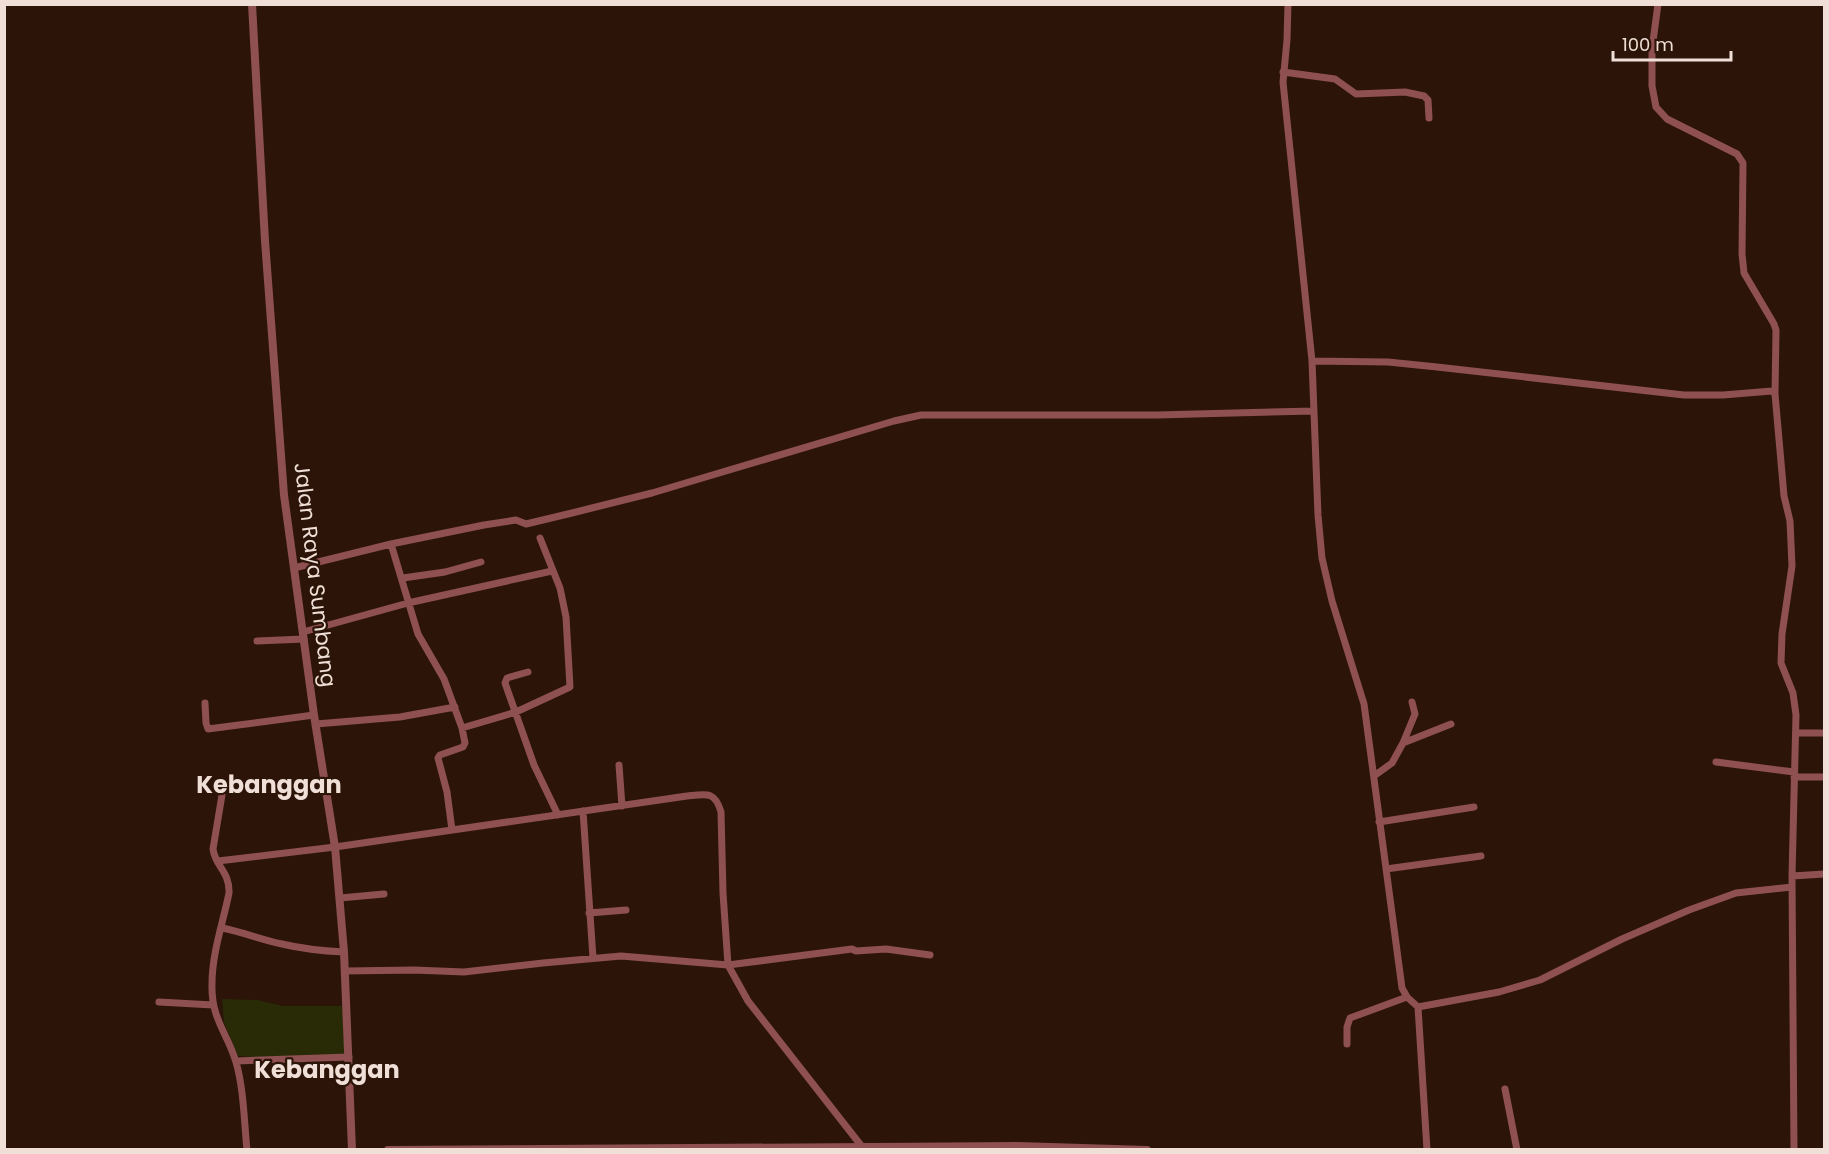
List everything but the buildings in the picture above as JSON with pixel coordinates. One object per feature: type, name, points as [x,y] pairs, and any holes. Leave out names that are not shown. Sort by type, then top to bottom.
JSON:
[{"type":"street","name":"Jalan Raya Sumbang","points":[[252,4],[284,495],[335,847],[340,898],[349,1057],[351,1149]]},
{"type":"street","points":[[1288,4],[1283,72],[1312,361],[1318,515],[1322,558],[1332,601],[1364,704],[1400,978],[1407,997],[1418,1007],[1427,1149]]},
{"type":"street","points":[[1658,4],[1652,49],[1652,86],[1656,107],[1667,119],[1737,154],[1743,163],[1742,254],[1744,273],[1776,330],[1775,394],[1784,496],[1790,521],[1792,566],[1782,633],[1781,663],[1795,704],[1796,733],[1792,876],[1794,1149]]},
{"type":"street","points":[[1283,72],[1335,79],[1356,94],[1405,92],[1424,96],[1428,100],[1429,118]]},
{"type":"street","points":[[1312,361],[1388,362],[1684,395],[1772,391],[1775,394]]},
{"type":"street","points":[[294,568],[392,544],[516,520],[526,524],[641,496],[894,421],[930,414],[1157,415],[1314,411]]},
{"type":"street","points":[[462,728],[516,712],[570,687],[566,617],[560,588],[540,538]]},
{"type":"street","points":[[392,544],[417,634],[444,679],[462,728],[465,743],[463,747],[440,755],[438,758],[447,792],[452,830]]},
{"type":"street","points":[[402,578],[445,572],[481,562]]},
{"type":"street","points":[[256,641],[303,635],[408,603],[552,570]]},
{"type":"street","points":[[528,672],[506,680],[534,765],[558,816]]},
{"type":"street","points":[[1374,776],[1392,763],[1415,714],[1412,702]]},
{"type":"street","points":[[205,703],[208,729],[315,720],[400,717],[455,707]]},
{"type":"street","points":[[1402,743],[1451,724]]},
{"type":"street","points":[[1796,733],[1824,733]]},
{"type":"street","points":[[1716,762],[1824,777]]},
{"type":"street","points":[[619,765],[622,806]]},
{"type":"street","points":[[222,795],[213,849],[214,855],[230,882],[230,893],[213,962],[213,1005],[236,1061],[247,1149]]},
{"type":"street","points":[[218,861],[335,847],[705,795],[718,800],[722,812],[723,893],[728,965],[748,1001],[863,1148]]},
{"type":"street","points":[[1379,822],[1474,807]]},
{"type":"street","points":[[583,811],[593,958]]},
{"type":"street","points":[[1386,869],[1480,856]]},
{"type":"street","points":[[1792,876],[1824,874]]},
{"type":"street","points":[[1418,1007],[1499,992],[1540,980],[1622,939],[1689,910],[1736,893],[1792,887]]},
{"type":"street","points":[[340,898],[384,894]]},
{"type":"street","points":[[590,913],[626,910]]},
{"type":"street","points":[[222,928],[281,944],[317,951],[344,952]]},
{"type":"street","points":[[345,971],[464,972],[621,956],[728,965],[852,949],[856,951],[886,949],[930,955]]},
{"type":"street","points":[[1347,1044],[1347,1027],[1350,1018],[1407,997]]},
{"type":"street","points":[[159,1002],[213,1005]]},
{"type":"street","points":[[236,1061],[349,1057]]},
{"type":"street","points":[[1505,1089],[1516,1149]]},
{"type":"street","points":[[388,1149],[1018,1146],[1147,1149]]},
{"type":"green space","points":[[222,999],[257,1000],[283,1006],[343,1006],[345,1055],[267,1058],[238,1056],[224,1022]]},
{"type":"district","name":"Kebanggan","points":[[269,785]]},
{"type":"district","name":"Kebanggan","points":[[327,1070]]}]
